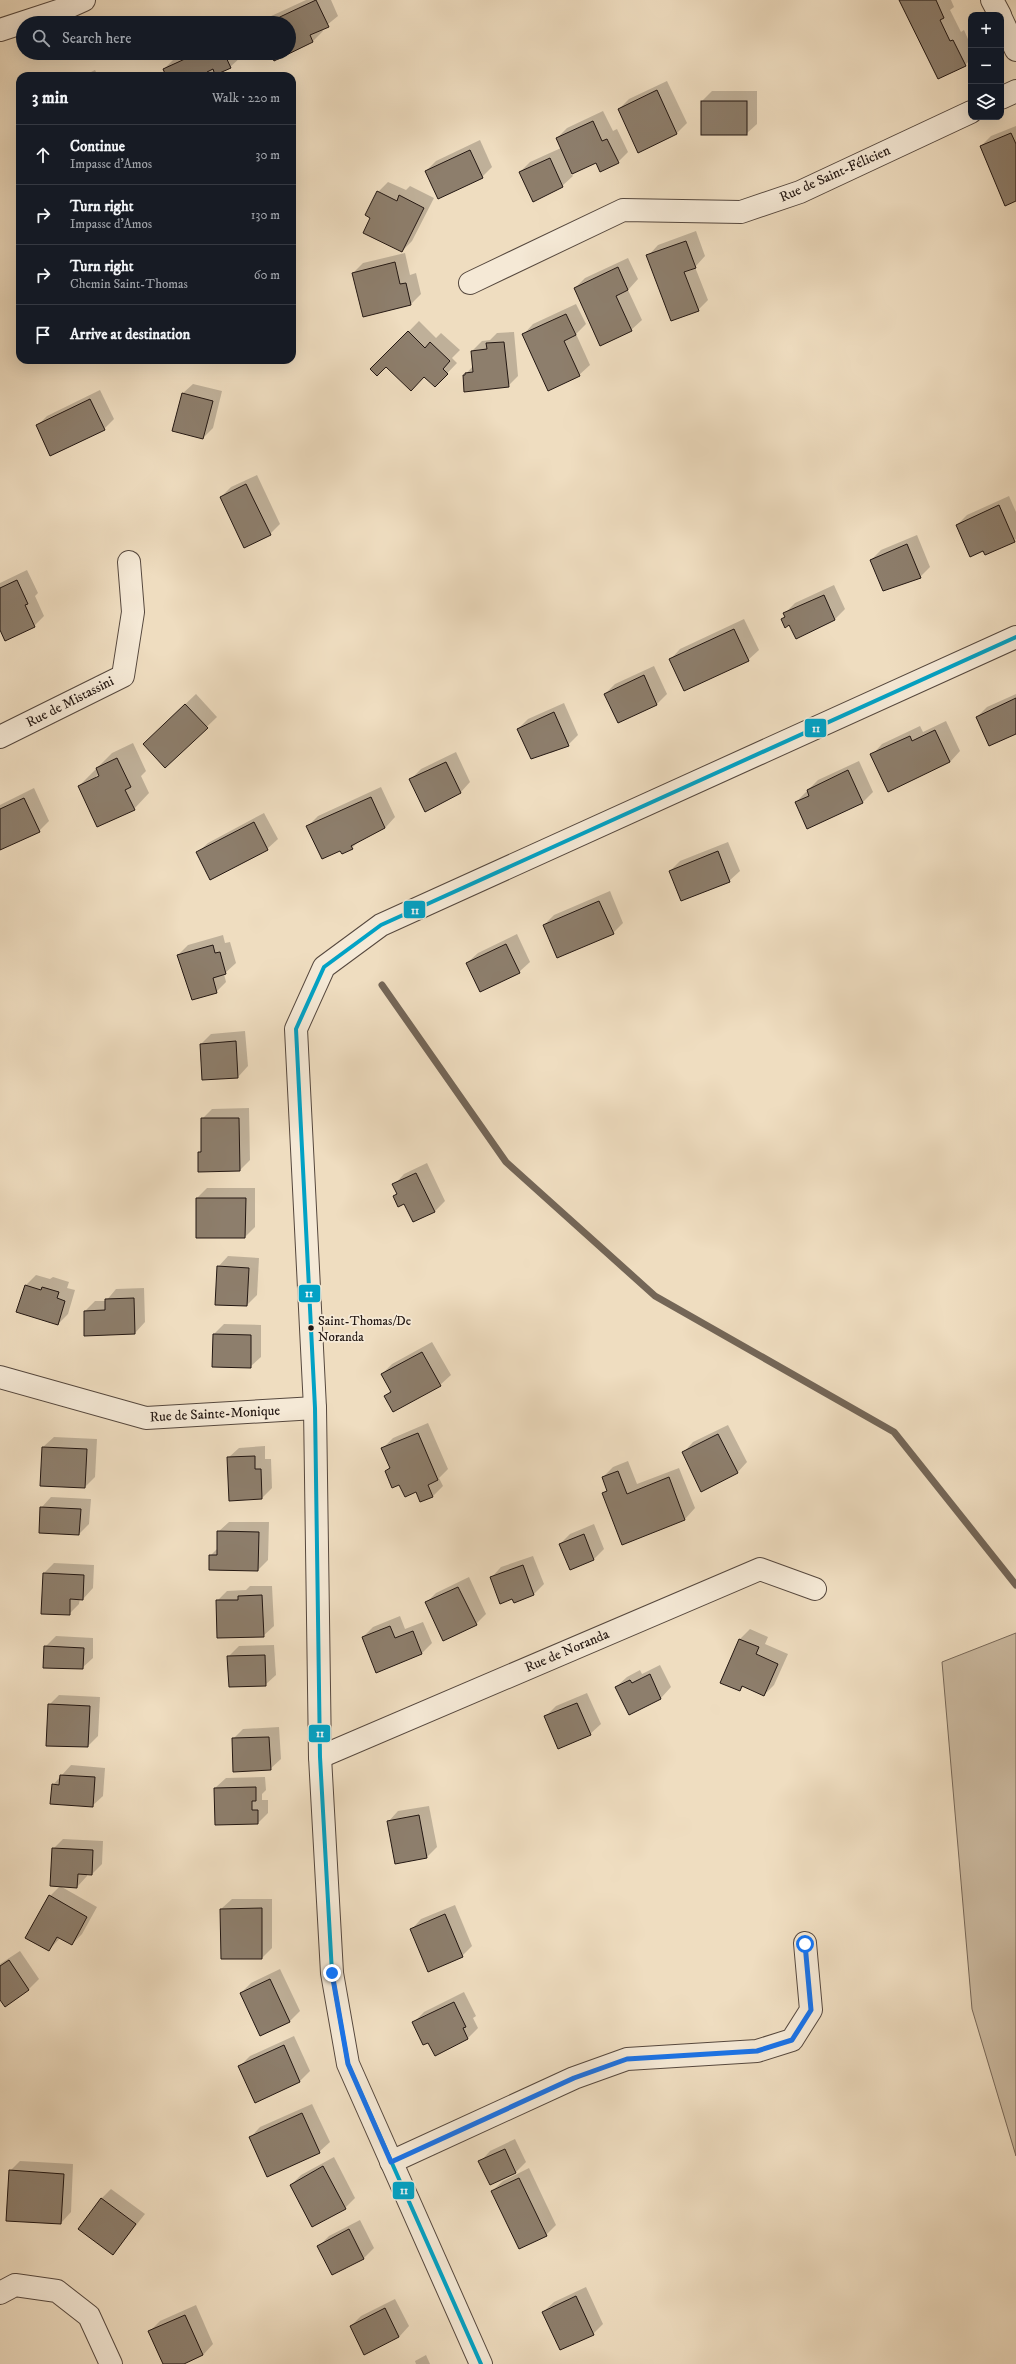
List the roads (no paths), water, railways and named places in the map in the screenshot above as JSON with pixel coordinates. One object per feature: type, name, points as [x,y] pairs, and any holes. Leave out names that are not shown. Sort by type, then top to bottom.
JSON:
[{"type":"street","points":[[43,16],[84,0]]},
{"type":"street","points":[[992,0],[998,12]]},
{"type":"street","points":[[1004,24],[1016,50]]},
{"type":"street","points":[[0,30],[16,25]]},
{"type":"street","points":[[1004,97],[1016,91]]},
{"type":"street","name":"Rue de Saint-Félicien","points":[[470,283],[623,210],[741,212],[800,192],[968,113]]},
{"type":"street","name":"Rue de Mistassini","points":[[0,737],[124,676],[133,612],[129,562]]},
{"type":"street","points":[[481,2364],[348,2064],[332,1973],[320,1757],[315,1408],[296,1029],[324,968],[381,925],[1016,637]]},
{"type":"street","name":"Rue de Sainte-Monique","points":[[0,1377],[146,1418],[315,1408]]},
{"type":"street","name":"Rue de Noranda","points":[[320,1757],[760,1569],[815,1589]]},
{"type":"street","points":[[391,2162],[574,2078],[627,2059],[757,2051],[792,2040],[811,2010],[805,1944]]},
{"type":"street","points":[[0,2293],[15,2285],[57,2291],[89,2316],[111,2364]]},
{"type":"waterway","points":[[382,985],[506,1162],[655,1296],[894,1432],[1016,1585]]},
{"type":"place","name":"Saint-Thomas/De Noranda","points":[[311,1328]]}]
